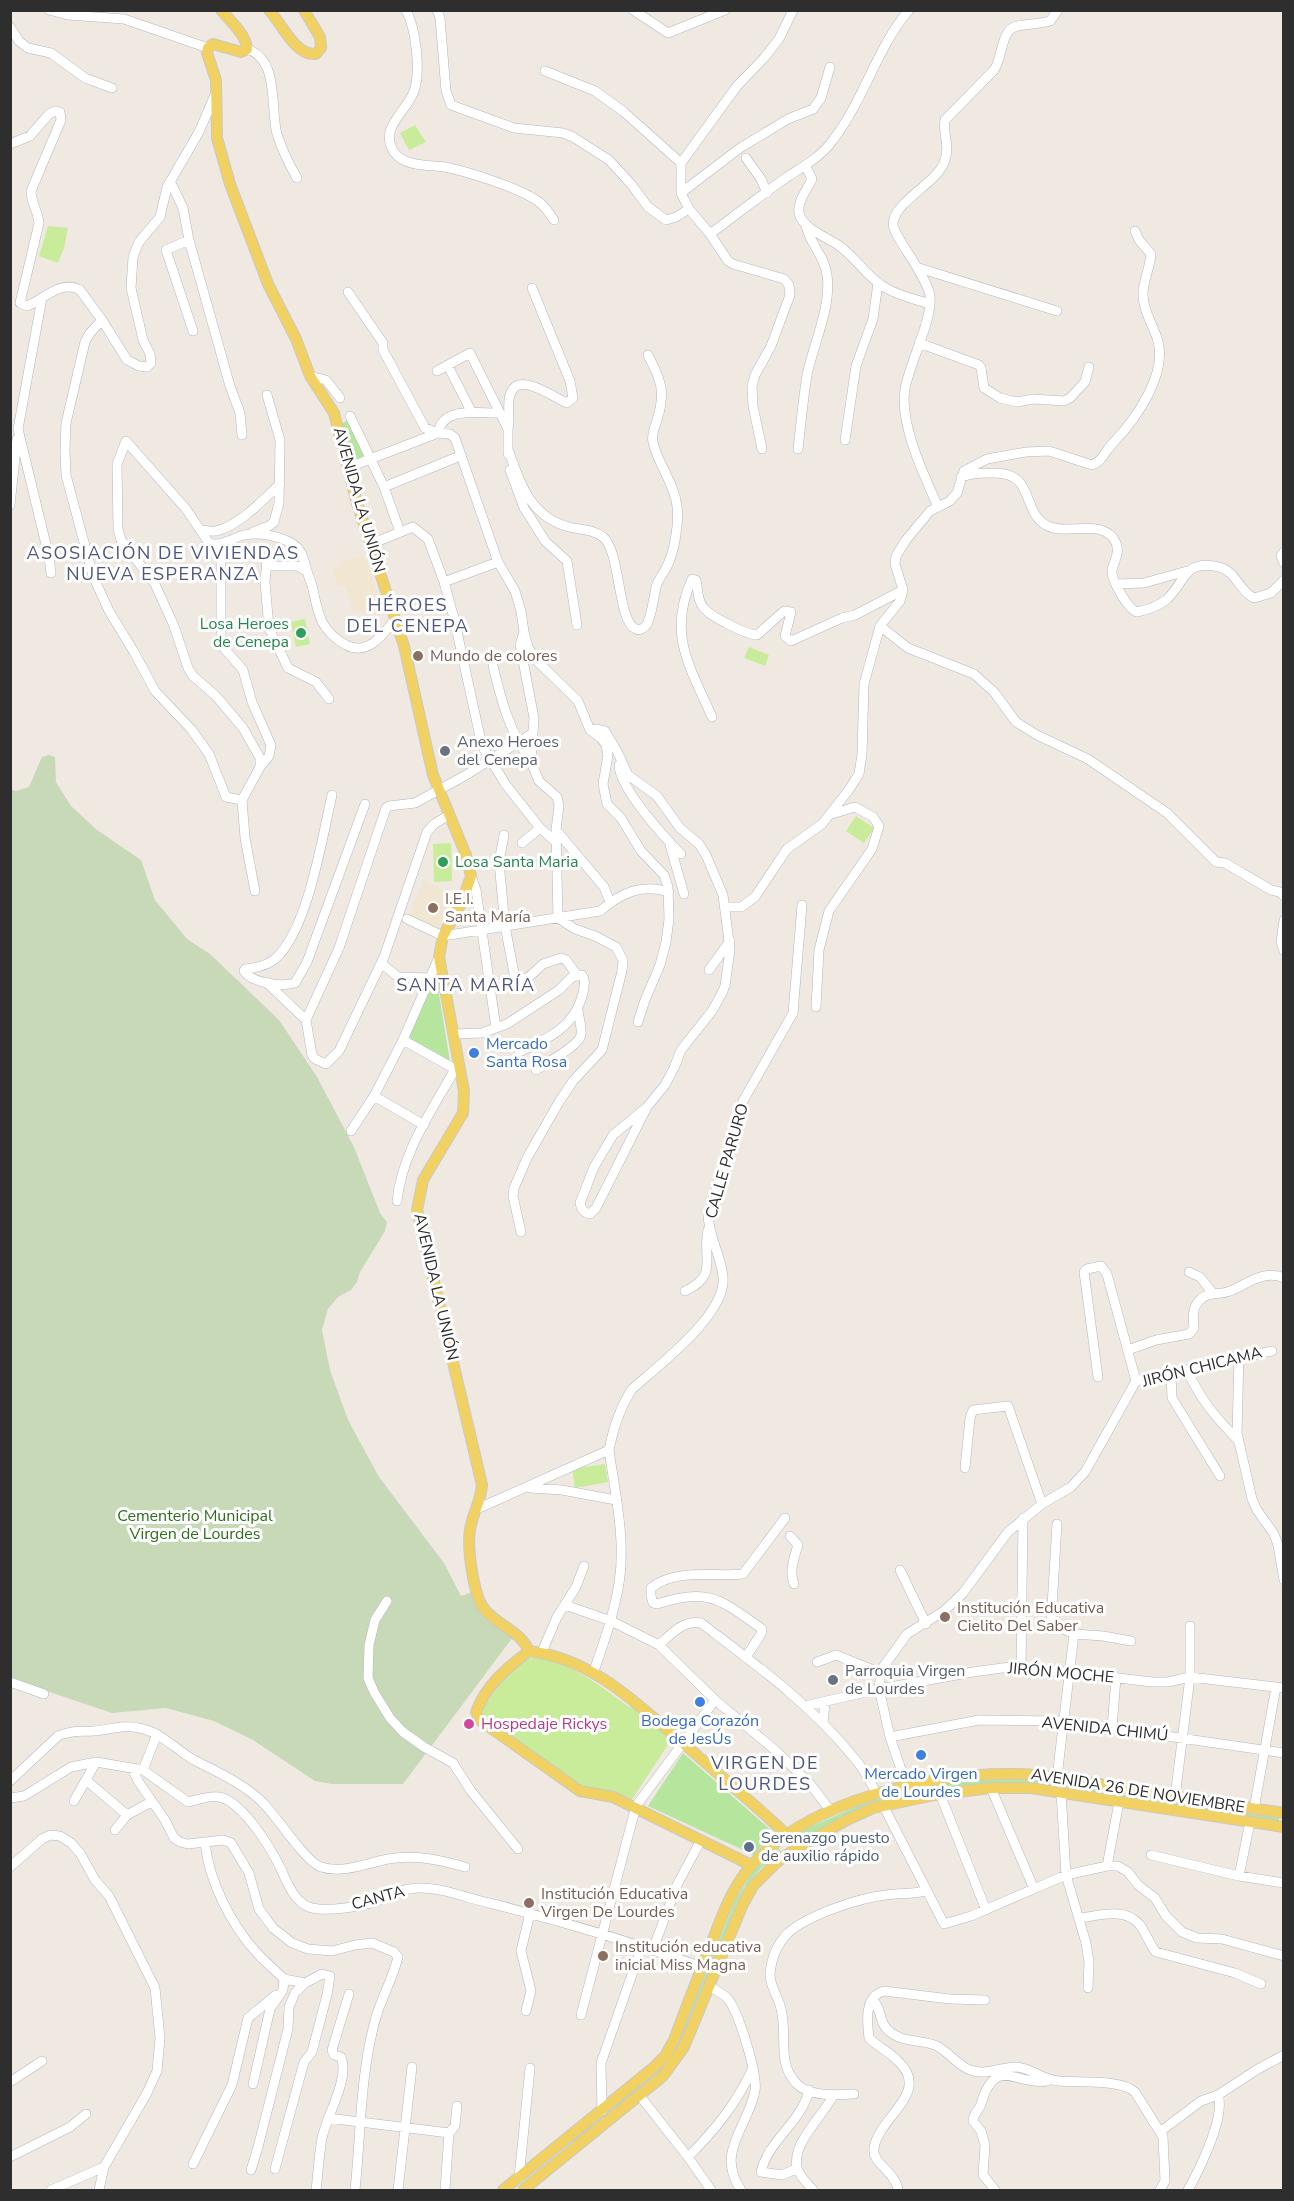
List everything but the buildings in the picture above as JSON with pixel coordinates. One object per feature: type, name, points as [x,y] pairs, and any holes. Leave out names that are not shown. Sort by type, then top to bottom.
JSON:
[{"type":"main road","points":[[208,48],[217,44],[237,52],[247,49],[247,43],[239,31],[220,10]]},
{"type":"main road","points":[[269,10],[286,34],[305,52],[314,54],[321,48],[320,37],[304,10]]},
{"type":"main road","name":"AVENIDA LA UNIÓN","points":[[208,48],[207,53],[216,80],[217,138],[230,184],[268,284],[296,339],[310,376],[334,413],[347,468],[394,621],[404,646],[418,715],[438,791],[466,855],[471,876],[462,902],[443,936],[439,957],[457,1067],[464,1091],[463,1113],[423,1180],[417,1210],[482,1485],[481,1497],[468,1538],[469,1554],[478,1594],[484,1609],[519,1635],[529,1651]]},
{"type":"main road","points":[[752,1865],[636,1806],[607,1795],[580,1791],[481,1721],[477,1712],[482,1698],[499,1677],[529,1651],[557,1656],[594,1671],[628,1695],[786,1834]]},
{"type":"main road","name":"AVENIDA 26 DE NOVIEMBRE","points":[[503,2190],[654,2068],[665,2056],[674,2040],[732,1897],[752,1865],[786,1834],[830,1810],[877,1794],[907,1787],[979,1775],[1013,1774],[1057,1778],[1284,1813]]},
{"type":"main road","name":"AVENIDA 26 DE NOVIEMBRE","points":[[523,2190],[663,2076],[684,2047],[747,1895],[765,1873],[797,1848],[855,1815],[883,1805],[940,1794],[991,1788],[1031,1788],[1284,1827]]},
{"type":"main road","points":[[559,2145],[567,2155]]},
{"type":"street","points":[[49,10],[68,15],[124,19],[208,48]]},
{"type":"street","points":[[406,10],[410,18],[415,44],[417,69],[414,90],[389,132],[389,140],[395,153],[410,162],[447,168],[495,182],[537,200],[554,220]]},
{"type":"street","points":[[437,10],[440,18],[446,91],[451,105],[514,128],[563,133],[573,137],[609,160],[648,207],[666,220],[689,209]]},
{"type":"street","points":[[633,10],[668,33],[701,15],[725,10]]},
{"type":"street","points":[[762,449],[753,406],[752,386],[755,375],[771,346],[790,295],[790,287],[784,279],[728,261],[710,234],[689,209],[681,193],[681,163],[736,86],[779,39],[793,10]]},
{"type":"street","points":[[710,234],[789,176],[806,167],[833,141],[857,102],[882,52],[909,10]]},
{"type":"street","points":[[938,507],[914,448],[905,409],[905,389],[930,304],[928,290],[919,268],[894,230],[894,222],[896,215],[918,189],[928,183],[941,168],[947,148],[945,120],[994,70],[999,63],[1004,40],[1009,31],[1017,26],[1050,21],[1058,10]]},
{"type":"street","points":[[10,27],[19,41],[28,48],[51,53],[86,78],[112,88]]},
{"type":"street","points":[[247,49],[259,56],[268,70],[277,132],[285,157],[297,178]]},
{"type":"street","points":[[681,193],[740,148],[788,119],[813,109],[821,98],[831,68]]},
{"type":"street","points":[[545,71],[595,91],[624,112],[681,163]]},
{"type":"street","points":[[10,144],[30,136],[49,114],[60,112],[61,120],[31,191],[31,199],[39,216],[39,223],[20,301],[27,306],[51,291],[75,287],[80,290],[102,320],[127,360],[144,368],[150,366],[151,357],[143,340],[131,288],[133,257],[139,242],[156,225],[170,181],[199,132],[216,93]]},
{"type":"street","points":[[746,158],[761,179],[767,193]]},
{"type":"street","points":[[798,449],[808,375],[828,293],[827,274],[799,211],[800,202],[812,178],[806,167]]},
{"type":"street","points":[[170,181],[183,208],[189,240],[230,386],[240,413],[242,435]]},
{"type":"street","points":[[806,225],[852,256],[863,271],[887,289],[930,304]]},
{"type":"street","points":[[726,907],[741,907],[754,897],[787,849],[822,824],[849,791],[859,774],[862,754],[864,684],[880,626],[900,601],[903,590],[895,564],[896,555],[930,510],[950,501],[957,493],[964,471],[987,459],[1026,452],[1049,451],[1092,465],[1103,458],[1136,416],[1155,379],[1160,349],[1143,300],[1151,254],[1138,240],[1135,231]]},
{"type":"street","points":[[189,240],[166,250],[193,331]]},
{"type":"street","points":[[919,268],[1057,311]]},
{"type":"street","points":[[845,440],[856,366],[873,319],[878,283]]},
{"type":"street","points":[[532,288],[570,381],[573,398],[567,403],[525,384],[519,384],[513,388],[509,398],[508,429],[511,474],[524,508],[545,541],[567,561],[577,625]]},
{"type":"street","points":[[348,292],[383,343],[383,350],[422,425],[429,431],[450,434],[459,446],[498,562],[515,591],[528,647],[535,659],[578,701],[590,730],[606,745],[608,755],[603,784],[607,804],[621,818],[641,851],[664,875],[669,892],[666,942],[660,965],[638,1022]]},
{"type":"street","points":[[10,505],[18,429],[42,298]]},
{"type":"street","points":[[102,320],[85,342],[66,423],[66,475],[93,576],[108,611],[155,691],[191,729],[209,754],[226,797],[243,800]]},
{"type":"street","points":[[919,344],[979,365],[984,387],[1000,398],[1017,402],[1033,399],[1064,401],[1070,398],[1085,382],[1089,367]]},
{"type":"street","points":[[436,371],[470,353],[508,429]]},
{"type":"street","points":[[508,449],[527,496],[542,514],[555,524],[593,531],[608,543],[612,549],[617,581],[628,620],[632,627],[637,630],[642,629],[647,624],[658,582],[669,561],[675,536],[677,507],[672,485],[653,444],[662,387],[648,355]]},
{"type":"street","points":[[448,366],[471,411]]},
{"type":"street","points":[[310,376],[326,380],[340,398]]},
{"type":"street","points":[[260,767],[260,758],[243,728],[188,668],[174,626],[155,584],[121,540],[118,530],[117,464],[126,441],[202,530],[209,543],[215,545],[269,526],[274,522],[279,503],[280,440],[267,395]]},
{"type":"street","points":[[438,433],[439,428],[457,414],[471,411],[500,413]]},
{"type":"street","points":[[350,416],[372,458],[400,532]]},
{"type":"street","points":[[18,429],[51,573]]},
{"type":"street","points":[[347,468],[438,433]]},
{"type":"street","points":[[384,487],[455,458]]},
{"type":"street","points":[[960,478],[970,473],[1002,473],[1012,476],[1023,486],[1040,521],[1047,526],[1059,530],[1092,528],[1110,536],[1116,541],[1117,548],[1117,558],[1112,570],[1113,578],[1128,606],[1137,612],[1167,599],[1189,570]]},
{"type":"street","points":[[202,530],[215,531],[228,526],[256,507],[280,484]]},
{"type":"street","points":[[371,544],[413,527],[428,539],[454,618],[482,746],[506,785],[540,828],[556,842]]},
{"type":"street","points":[[245,535],[268,535],[293,544],[304,557],[321,622],[342,642],[353,648],[367,646],[379,640],[394,621]]},
{"type":"street","points":[[227,541],[221,552],[221,638],[223,647],[243,670],[252,702],[270,741],[269,756],[260,767],[243,800],[245,838],[255,891]]},
{"type":"street","points":[[1284,552],[1281,556],[1284,563]]},
{"type":"street","points":[[306,571],[298,566],[267,562],[265,582],[267,620],[285,665],[291,671],[316,682],[329,699]]},
{"type":"street","points":[[444,582],[498,562]]},
{"type":"street","points":[[1116,584],[1144,583],[1206,566],[1220,567],[1228,571],[1241,588],[1254,598],[1271,593],[1284,580]]},
{"type":"street","points":[[712,717],[687,662],[681,638],[681,616],[692,579],[696,580],[700,602],[707,611],[748,634],[757,635],[781,614],[791,612],[785,636],[791,641],[842,618],[855,615],[903,590]]},
{"type":"street","points":[[880,626],[908,648],[974,674],[994,692],[1016,722],[1037,735],[1088,759],[1167,813],[1216,862],[1225,863],[1284,896]]},
{"type":"street","points":[[524,632],[520,645],[534,718],[531,762]]},
{"type":"street","points":[[493,666],[504,712],[518,743],[531,762],[539,781],[557,797],[559,805],[556,830],[558,918]]},
{"type":"street","points":[[590,730],[605,731],[628,775],[657,796],[680,828],[699,844],[717,878],[726,907],[730,941],[727,977],[721,995],[712,1011],[681,1050],[665,1085],[647,1107],[613,1135],[599,1159],[580,1203],[586,1213],[590,1214],[596,1208],[647,1107]]},
{"type":"street","points":[[449,815],[434,824],[427,832],[381,963],[339,1051],[326,1064],[315,1059],[312,1055],[306,1020],[339,948],[386,808],[415,803],[533,733]]},
{"type":"street","points":[[620,756],[619,768],[628,789],[681,854]]},
{"type":"street","points":[[332,795],[305,905],[292,936],[282,952],[273,960],[261,967],[245,969],[247,976],[266,982],[289,985],[294,983],[307,962],[365,804]]},
{"type":"street","points":[[816,1007],[819,950],[829,911],[872,849],[879,826],[873,817],[855,807],[829,815]]},
{"type":"street","points":[[522,843],[540,828]]},
{"type":"street","points":[[556,830],[603,887],[610,902]]},
{"type":"street","points":[[504,835],[499,862],[504,926],[516,979],[524,980],[543,964],[561,958],[566,960],[577,975]]},
{"type":"street","points":[[669,842],[684,894]]},
{"type":"street","points":[[471,876],[476,890],[496,1028]]},
{"type":"street","points":[[407,919],[443,936],[600,911],[610,902],[643,887],[658,888],[669,892]]},
{"type":"street","name":"CALLE PARURO","points":[[594,1671],[611,1621],[619,1581],[620,1553],[616,1500],[609,1450],[625,1399],[632,1389],[696,1331],[720,1297],[723,1278],[719,1256],[709,1229],[708,1215],[743,1101],[793,1013],[802,905]]},
{"type":"street","points":[[521,1232],[513,1196],[514,1188],[527,1158],[559,1102],[573,1081],[602,1050],[622,971],[623,960],[616,947],[575,929],[558,918]]},
{"type":"street","points":[[1284,920],[1281,942],[1284,951]]},
{"type":"street","points":[[708,970],[730,941]]},
{"type":"street","points":[[351,1131],[374,1096],[403,1041],[439,957]]},
{"type":"street","points":[[381,963],[398,977],[430,978]]},
{"type":"street","points":[[453,1034],[482,1033],[507,1024],[559,990],[572,976],[582,975],[585,979],[578,1011],[581,1034],[579,1039],[573,1046],[536,1070]]},
{"type":"street","points":[[266,982],[306,1020]]},
{"type":"street","points":[[519,1053],[555,1034],[578,1011]]},
{"type":"street","points":[[397,1201],[399,1179],[408,1156],[457,1067],[403,1041]]},
{"type":"street","points":[[374,1096],[424,1125]]},
{"type":"street","points":[[685,1291],[704,1279],[708,1270],[706,1247],[709,1229]]},
{"type":"street","points":[[1098,1377],[1084,1272],[1087,1269],[1101,1266],[1104,1268],[1136,1382]]},
{"type":"street","points":[[1189,1272],[1200,1277],[1212,1292],[1222,1294],[1258,1278],[1274,1274],[1284,1278]]},
{"type":"street","points":[[1128,1350],[1156,1340],[1189,1334],[1194,1328],[1195,1306],[1200,1299],[1212,1292]]},
{"type":"street","name":"JIRÓN CHICAMA","points":[[881,1670],[907,1634],[944,1611],[963,1593],[997,1545],[1023,1518],[1071,1486],[1085,1472],[1136,1382],[1272,1351]]},
{"type":"street","points":[[1239,1357],[1237,1433],[1252,1499],[1274,1534],[1284,1580]]},
{"type":"street","points":[[1187,1370],[1198,1394],[1210,1412],[1239,1440]]},
{"type":"street","points":[[1171,1374],[1172,1398],[1220,1476]]},
{"type":"street","points":[[965,1468],[970,1418],[973,1410],[1008,1406],[1042,1504]]},
{"type":"street","points":[[477,1509],[609,1450]]},
{"type":"street","points":[[526,1488],[562,1490],[616,1500]]},
{"type":"street","points":[[746,1657],[762,1629],[729,1605],[715,1598],[697,1595],[657,1604],[653,1603],[651,1588],[657,1583],[698,1574],[743,1574],[785,1518]]},
{"type":"street","points":[[1021,1667],[1023,1518]]},
{"type":"street","points":[[1057,1524],[1051,1623],[1074,1634],[1131,1641]]},
{"type":"street","points":[[790,1536],[798,1545],[791,1577],[794,1584]]},
{"type":"street","points":[[542,1652],[576,1587],[584,1566]]},
{"type":"street","points":[[900,1570],[926,1624]]},
{"type":"street","points":[[387,1601],[375,1620],[369,1645],[368,1678],[374,1692],[390,1718],[404,1732],[424,1747],[453,1763],[471,1791],[518,1849]]},
{"type":"street","points":[[565,1605],[611,1621],[659,1645],[715,1700],[775,1750],[811,1785],[830,1810]]},
{"type":"street","points":[[659,1645],[686,1624],[701,1623],[746,1657],[823,1723],[856,1760],[877,1794]]},
{"type":"street","points":[[1175,1797],[1190,1677],[1190,1626]]},
{"type":"street","points":[[1057,1778],[1074,1634]]},
{"type":"street","points":[[817,1662],[836,1655],[873,1670],[881,1670],[879,1689],[890,1737],[907,1787]]},
{"type":"street","name":"JIRÓN MOCHE","points":[[805,1706],[879,1689],[973,1672],[1021,1667],[1068,1674],[1168,1682],[1190,1677],[1280,1688]]},
{"type":"street","points":[[1112,1728],[1116,1678]]},
{"type":"street","points":[[10,1682],[44,1694]]},
{"type":"street","points":[[1254,1809],[1264,1750],[1280,1688]]},
{"type":"street","points":[[581,2015],[636,1806],[715,1700]]},
{"type":"street","points":[[823,1723],[825,1702]]},
{"type":"street","name":"AVENIDA CHIMÚ","points":[[890,1737],[979,1720],[1062,1721],[1284,1753]]},
{"type":"street","points":[[10,1781],[64,1733],[124,1726],[138,1727],[157,1734],[194,1760],[252,1792],[266,1805],[317,1866],[336,1869],[404,1857],[442,1861],[465,1867]]},
{"type":"street","points":[[143,1770],[157,1734]]},
{"type":"street","points":[[74,1801],[96,1762]]},
{"type":"street","name":"CANTA","points":[[10,1798],[24,1796],[71,1767],[96,1762],[143,1770],[188,1802],[218,1797],[232,1802],[264,1840],[288,1884],[298,1899],[308,1907],[334,1909],[365,1904],[394,1891],[420,1888],[530,1913],[602,1933],[702,1967]]},
{"type":"street","points":[[132,1768],[174,1838],[188,1844],[205,1844],[224,1840],[231,1843],[249,1873],[259,1909],[273,1928],[292,1943],[308,1949],[332,1951],[372,1943],[394,1952],[398,1957],[394,1973],[376,2016],[366,2065],[356,2190]]},
{"type":"street","points":[[86,1780],[127,1815]]},
{"type":"street","points":[[991,1788],[1034,1889]]},
{"type":"street","points":[[1061,1792],[1066,1875],[1080,1918],[1088,1953],[1088,1988]]},
{"type":"street","points":[[940,1794],[986,1910]]},
{"type":"street","points":[[115,1830],[127,1815],[151,1802]]},
{"type":"street","points":[[1107,1866],[1119,1802]]},
{"type":"street","points":[[883,1805],[944,1924],[986,1910],[1066,1875],[1107,1866],[1118,1866],[1128,1872],[1138,1885],[1155,1898],[1166,1916],[1182,1932],[1197,1938],[1222,1939],[1284,1956]]},
{"type":"street","points":[[1239,1876],[1250,1822]]},
{"type":"street","points":[[786,1834],[797,1848]]},
{"type":"street","points":[[10,1867],[42,1839],[50,1835],[60,1836],[71,1843],[80,1853],[95,1880],[109,1896],[155,1988],[160,2038],[157,2071],[147,2093],[104,2167],[99,2190]]},
{"type":"street","points":[[653,1949],[677,1884],[701,1840]]},
{"type":"street","points":[[205,1844],[208,1864],[216,1887],[255,1952],[284,1979],[305,1983]]},
{"type":"street","points":[[1152,1855],[1239,1876],[1284,1883]]},
{"type":"street","points":[[854,2094],[833,2096],[809,2090],[799,2086],[791,2076],[783,2056],[782,2010],[770,1976],[774,1952],[788,1934],[834,1909],[870,1898],[927,1891]]},
{"type":"street","points":[[526,2011],[531,1991],[521,1952],[530,1913]]},
{"type":"street","points":[[1080,1918],[1108,1914],[1125,1915],[1139,1924],[1156,1952],[1235,1973],[1261,1984]]},
{"type":"street","points":[[602,2111],[601,2063],[642,1946]]},
{"type":"street","points":[[251,2170],[288,2029],[289,2007],[295,1993],[305,1983],[322,1974],[330,1976],[312,2052],[304,2062],[275,2169]]},
{"type":"street","points":[[253,2084],[270,2009],[283,1990],[284,1979]]},
{"type":"street","points":[[709,1986],[727,1997],[735,2010],[746,2040],[756,2088],[739,2128],[730,2169],[741,2190]]},
{"type":"street","points":[[193,2164],[232,2085],[248,2018],[283,1990]]},
{"type":"street","points":[[898,2190],[896,2181],[875,2158],[874,2148],[882,2128],[910,2090],[910,2082],[907,2071],[898,2060],[869,2038],[867,2022],[872,2000],[877,1993],[884,1991],[950,1999],[985,2000]]},
{"type":"street","points":[[316,2190],[322,2139],[339,2091],[345,2064],[341,2056],[334,2055],[332,2050],[349,1994]]},
{"type":"street","points":[[872,2000],[878,2005],[880,2020],[891,2033],[901,2038],[937,2046],[971,2071],[980,2073],[1002,2068],[1021,2068],[1049,2081]]},
{"type":"street","points":[[1161,2131],[1201,2101],[1218,2095],[1258,2068],[1284,2055]]},
{"type":"street","points":[[10,2082],[42,2061]]},
{"type":"street","points":[[398,2190],[412,2067]]},
{"type":"street","points":[[519,2178],[530,2068]]},
{"type":"street","points":[[688,2157],[733,2107],[752,2068]]},
{"type":"street","points":[[995,2190],[983,2175],[985,2145],[981,2131],[973,2121],[973,2116],[979,2109],[987,2086],[996,2079],[1006,2076],[1016,2076],[1036,2082],[1113,2084],[1130,2087],[1161,2131],[1165,2181],[1160,2190]]},
{"type":"street","points":[[796,2169],[782,2175],[761,2172],[772,2150],[801,2112],[807,2101],[809,2090]]},
{"type":"street","points":[[1188,2190],[1198,2172],[1212,2135],[1221,2102],[1218,2095]]},
{"type":"street","points":[[640,2096],[711,2190]]},
{"type":"street","points":[[813,2190],[796,2169],[797,2155],[800,2142],[833,2096]]},
{"type":"street","points":[[445,2190],[449,2133],[455,2126],[457,2106]]},
{"type":"street","points":[[10,2157],[70,2127],[86,2114]]},
{"type":"street","points":[[328,2118],[449,2133]]},
{"type":"street","points":[[51,2190],[104,2167]]},
{"type":"shaded area","points":[[364,556],[384,615],[354,611],[345,586],[338,587],[332,568],[342,565],[341,561]]},
{"type":"shaded area","name":"I.E.I. Santa María","points":[[424,880],[459,898],[439,931],[408,918]]},
{"type":"green space","points":[[415,125],[426,142],[409,150],[400,133]]},
{"type":"green space","points":[[48,226],[68,228],[58,263],[39,256]]},
{"type":"green space","points":[[348,420],[367,458],[348,465],[341,424]]},
{"type":"green space","name":"Losa Heroes de Cenepa","points":[[305,619],[310,644],[296,647],[291,622]]},
{"type":"green space","points":[[749,647],[769,655],[765,666],[744,658]]},
{"type":"green space","name":"Cementerio Municipal Virgen de Lourdes","points":[[49,755],[55,757],[56,782],[71,806],[97,830],[141,860],[155,900],[187,939],[210,954],[279,1020],[317,1077],[354,1147],[380,1213],[387,1222],[385,1231],[360,1272],[357,1282],[351,1290],[338,1297],[328,1309],[322,1330],[330,1370],[348,1420],[379,1477],[444,1563],[461,1596],[472,1592],[480,1614],[513,1637],[403,1784],[332,1784],[315,1781],[253,1740],[214,1721],[166,1708],[112,1713],[11,1679],[10,789],[16,791],[29,787],[42,757]]},
{"type":"green space","points":[[856,816],[874,828],[864,843],[846,831]]},
{"type":"green space","name":"Losa Santa Maria","points":[[451,843],[452,881],[434,882],[433,844]]},
{"type":"green space","points":[[436,976],[450,1062],[407,1039]]},
{"type":"green space","points":[[605,1464],[608,1482],[575,1488],[572,1469]]},
{"type":"green space","points":[[534,1657],[573,1669],[629,1707],[632,1704],[671,1740],[631,1801],[622,1795],[580,1785],[496,1727],[484,1715],[483,1709],[504,1679],[518,1666]]},
{"type":"green space","points":[[683,1753],[772,1831],[771,1836],[754,1855],[648,1806]]},
{"type":"green space","points":[[1002,1778],[1064,1783],[1279,1818],[1279,1821],[1039,1784],[1002,1782],[951,1787],[869,1803],[802,1841],[797,1833],[866,1802],[950,1783]]},
{"type":"green space","points":[[778,1848],[782,1853],[762,1867],[745,1887],[685,2035],[670,2060],[653,2079],[573,2144],[571,2142],[651,2076],[677,2046],[735,1901],[752,1873]]},
{"type":"place","name":"Losa Heroes de Cenepa","points":[[301,633]]},
{"type":"place","name":"Mundo de colores","points":[[418,656]]},
{"type":"place","name":"Anexo Heroes del Cenepa","points":[[445,751]]},
{"type":"place","name":"Losa Santa Maria","points":[[443,862]]},
{"type":"place","name":"I.E.I. Santa María","points":[[433,908]]},
{"type":"place","name":"Mercado Santa Rosa","points":[[474,1053]]},
{"type":"place","name":"Institución Educativa Cielito Del Saber","points":[[945,1617]]},
{"type":"place","name":"Parroquia Virgen de Lourdes","points":[[833,1680]]},
{"type":"place","name":"Bodega Corazón de JesÚs","points":[[700,1702]]},
{"type":"place","name":"Hospedaje Rickys","points":[[469,1724]]},
{"type":"place","name":"Mercado Virgen de Lourdes","points":[[921,1755]]},
{"type":"place","name":"Serenazgo puesto de auxilio rápido","points":[[749,1847]]},
{"type":"place","name":"Institución Educativa Virgen De Lourdes","points":[[529,1903]]},
{"type":"place","name":"Institución educativa inicial Miss Magna","points":[[603,1956]]},
{"type":"district","name":"ASOSIACIÓN DE VIVIENDAS NUEVA ESPERANZA","points":[[163,563]]},
{"type":"district","name":"HÉROES DEL CENEPA","points":[[408,615]]},
{"type":"district","name":"SANTA MARÍA","points":[[466,985]]},
{"type":"district","name":"VIRGEN DE LOURDES","points":[[765,1773]]}]
